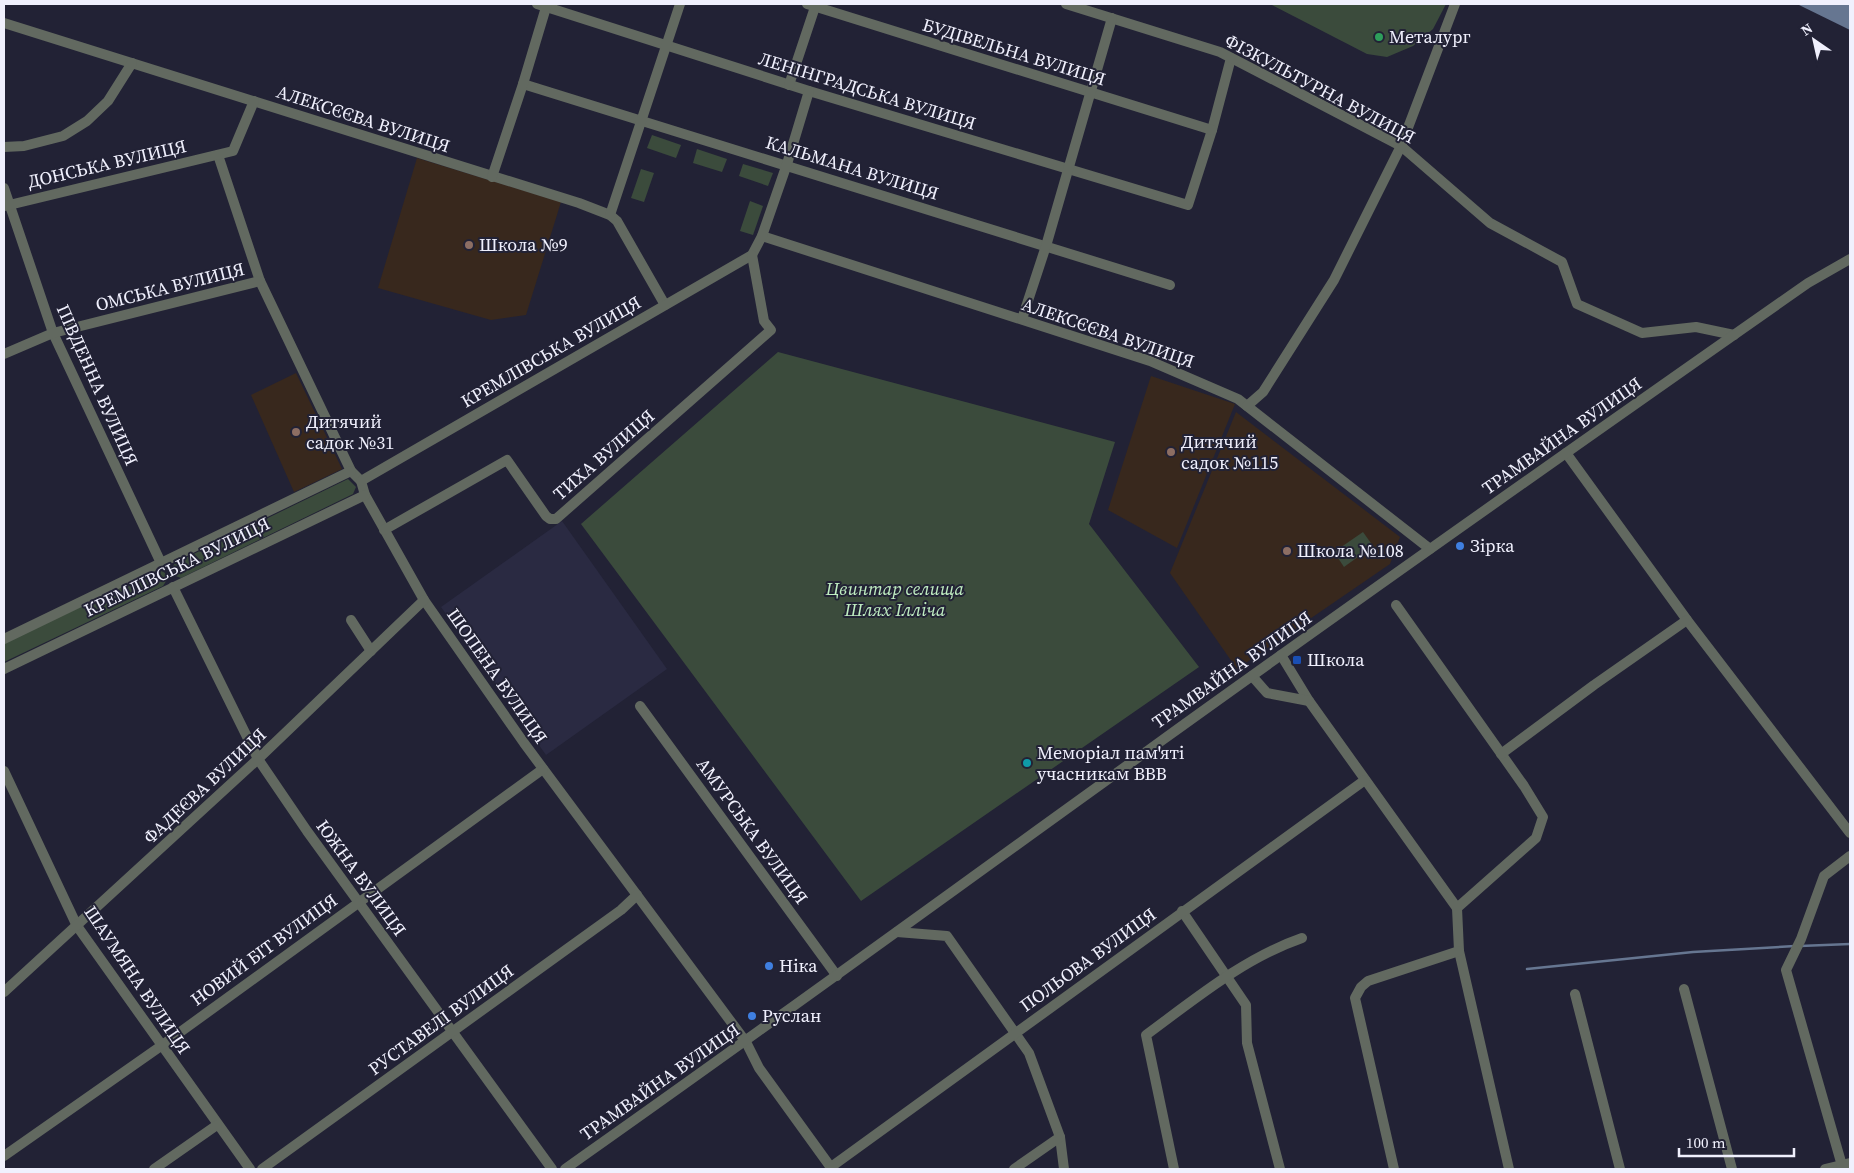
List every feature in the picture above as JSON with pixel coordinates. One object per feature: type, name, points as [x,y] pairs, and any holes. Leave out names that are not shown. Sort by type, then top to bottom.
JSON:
[{"type":"street","points":[[610,215],[680,4]]},
{"type":"street","name":"ФIЗКУЛЬТУРНА ВУЛИЦЯ","points":[[1066,4],[1220,52],[1402,146],[1490,223],[1562,262],[1577,304],[1642,333],[1696,327],[1734,334]]},
{"type":"street","points":[[1246,406],[1263,392],[1334,280],[1402,146],[1455,4]]},
{"type":"street","points":[[492,177],[524,84],[544,5]]},
{"type":"street","name":"ЛЕНІНГРАДСЬКА ВУЛИЦЯ","points":[[544,5],[809,91],[1188,205],[1212,130]]},
{"type":"street","points":[[790,85],[813,5]]},
{"type":"street","name":"БУДІВЕЛЬНА ВУЛИЦЯ","points":[[813,5],[1212,130]]},
{"type":"street","points":[[1022,319],[1046,246],[1112,18]]},
{"type":"street","name":"АЛЕКСЄЄВА ВУЛИЦЯ","points":[[4,23],[579,203],[610,215],[624,230],[665,305]]},
{"type":"street","points":[[1212,130],[1231,58]]},
{"type":"street","points":[[4,147],[24,146],[63,136],[87,121],[108,101],[132,64]]},
{"type":"street","name":"КАЛЬМАНА ВУЛИЦЯ","points":[[524,84],[787,164],[1170,285]]},
{"type":"street","points":[[754,252],[762,236],[787,164],[809,91]]},
{"type":"street","name":"ДОНСЬКА ВУЛИЦЯ","points":[[7,205],[233,152],[254,101]]},
{"type":"street","name":"ШОПЕНА ВУЛИЦЯ","points":[[218,155],[260,281],[351,471],[360,481],[365,495],[424,600],[543,768],[746,1042],[759,1068],[832,1168]]},
{"type":"street","name":"ПІВДЕННА ВУЛИЦЯ","points":[[4,188],[7,205],[52,333],[162,563]]},
{"type":"street","name":"АЛЕКСЄЄВА ВУЛИЦЯ","points":[[762,236],[1150,361],[1238,399],[1430,550]]},
{"type":"street","name":"КРЕМЛІВСЬКА ВУЛИЦЯ","points":[[360,481],[754,252]]},
{"type":"street","name":"ТИХА ВУЛИЦЯ","points":[[384,530],[507,460],[546,516],[550,519],[556,519],[771,330],[764,320],[754,252]]},
{"type":"street","name":"ТРАМВАЙНА ВУЛИЦЯ","points":[[564,1169],[746,1042],[1281,655],[1734,334],[1808,283],[1850,259]]},
{"type":"street","name":"ОМСЬКА ВУЛИЦЯ","points":[[4,354],[52,333],[260,281]]},
{"type":"street","points":[[1566,453],[1687,620],[1850,833]]},
{"type":"street","name":"КРЕМЛІВСЬКА ВУЛИЦЯ","points":[[4,639],[351,471]]},
{"type":"street","name":"КРЕМЛІВСЬКА ВУЛИЦЯ","points":[[4,669],[365,495]]},
{"type":"street","name":"ЮЖНА ВУЛИЦЯ","points":[[173,587],[258,759],[552,1169]]},
{"type":"street","name":"ФАДЕЄВА ВУЛИЦЯ","points":[[4,992],[258,759],[424,600]]},
{"type":"street","points":[[1396,605],[1543,817],[1536,838],[1457,908]]},
{"type":"street","points":[[351,620],[371,652]]},
{"type":"street","points":[[1501,754],[1594,684],[1687,620]]},
{"type":"street","points":[[1281,655],[1310,701],[1457,908],[1459,951],[1509,1169]]},
{"type":"street","points":[[1252,676],[1266,693],[1310,701]]},
{"type":"street","name":"АМУРСЬКА ВУЛИЦЯ","points":[[640,706],[837,976]]},
{"type":"street","name":"НОВИЙ БІТ ВУЛИЦЯ","points":[[4,1156],[161,1046],[543,768]]},
{"type":"street","name":"ШАУМЯНА ВУЛИЦЯ","points":[[4,771],[77,926],[250,1169]]},
{"type":"street","name":"ПОЛЬОВА ВУЛИЦЯ","points":[[832,1168],[1182,911],[1365,780]]},
{"type":"street","points":[[1825,1169],[1845,1166],[1786,970],[1802,939],[1824,876],[1850,856]]},
{"type":"street","name":"РУСТАВЕЛІ ВУЛИЦЯ","points":[[262,1169],[621,910],[637,895]]},
{"type":"street","points":[[1182,911],[1246,1005],[1247,1043],[1280,1169]]},
{"type":"street","points":[[897,932],[947,936],[1016,1032],[1029,1053],[1060,1137],[1064,1169]]},
{"type":"street","points":[[1174,1169],[1146,1035],[1227,976],[1275,947],[1302,938]]},
{"type":"street","points":[[1394,1169],[1355,998],[1361,987],[1368,981],[1459,951]]},
{"type":"street","points":[[1684,990],[1732,1169]]},
{"type":"street","points":[[1575,994],[1620,1169]]},
{"type":"street","points":[[154,1169],[217,1125]]},
{"type":"street","points":[[1014,1169],[1060,1137]]},
{"type":"shaded area","points":[[1797,4],[1850,4],[1850,30]]},
{"type":"shaded area","name":"Школа №9","points":[[417,158],[561,202],[526,315],[491,320],[378,288]]},
{"type":"shaded area","name":"Дитячий садок №31","points":[[296,373],[342,469],[294,492],[251,395]]},
{"type":"shaded area","name":"Дитячий садок №115","points":[[1151,376],[1235,404],[1177,548],[1108,510]]},
{"type":"shaded area","name":"Школа №108","points":[[1236,412],[1400,537],[1390,564],[1237,669],[1170,573]]},
{"type":"shaded area","points":[[562,521],[667,669],[546,755],[441,607]]},
{"type":"green space","name":"Металург","points":[[1270,4],[1446,4],[1433,29],[1413,46],[1387,57],[1367,54]]},
{"type":"green space","points":[[652,135],[681,145],[676,158],[647,148]]},
{"type":"green space","points":[[697,149],[727,159],[722,172],[693,163]]},
{"type":"green space","points":[[743,164],[773,173],[768,186],[739,176]]},
{"type":"green space","points":[[641,169],[654,173],[644,202],[631,198]]},
{"type":"green space","points":[[750,201],[763,206],[753,235],[740,231]]},
{"type":"green space","name":"Цвинтар селища Шлях Ілліча","points":[[778,352],[1115,442],[1089,524],[1199,667],[861,901],[581,524]]},
{"type":"green space","points":[[348,479],[356,487],[353,494],[181,578],[173,575],[171,569],[175,563]]},
{"type":"green space","points":[[1363,532],[1373,546],[1344,567],[1334,552]]},
{"type":"green space","points":[[158,570],[164,572],[168,578],[163,586],[4,662],[4,643]]},
{"type":"waterway","points":[[1800,946],[1850,944]]},
{"type":"waterway","points":[[1527,969],[1693,952],[1795,946]]},
{"type":"place","name":"Металург","points":[[1379,37]]},
{"type":"place","name":"Школа №9","points":[[469,245]]},
{"type":"place","name":"Дитячий садок №31","points":[[296,432]]},
{"type":"place","name":"Дитячий садок №115","points":[[1171,452]]},
{"type":"place","name":"Зірка","points":[[1460,546]]},
{"type":"place","name":"Школа №108","points":[[1287,551]]},
{"type":"place","name":"Школа","points":[[1297,660]]},
{"type":"place","name":"Меморіал пам'яті учасникам ВВВ","points":[[1027,763]]},
{"type":"place","name":"Ніка","points":[[769,966]]},
{"type":"place","name":"Руслан","points":[[752,1016]]}]
